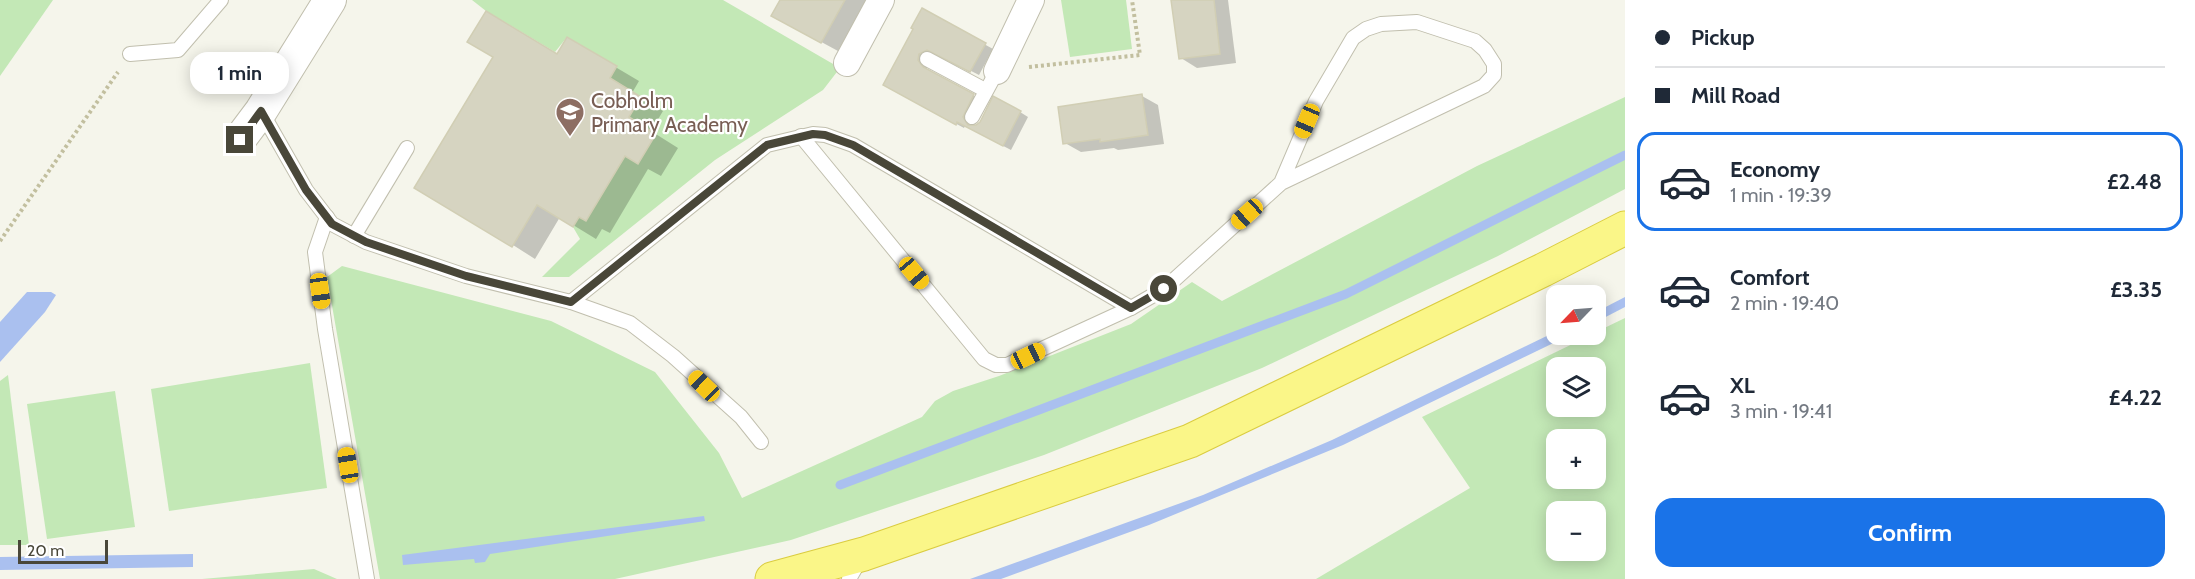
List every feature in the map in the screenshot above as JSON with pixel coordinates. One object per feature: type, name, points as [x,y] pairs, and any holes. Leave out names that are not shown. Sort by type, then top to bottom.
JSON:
[{"type":"highway","points":[[772,579],[857,566],[1190,441],[1625,228]]},
{"type":"street","points":[[240,140],[261,111],[330,0]]},
{"type":"street","points":[[847,63],[881,0]]},
{"type":"street","points":[[991,80],[1031,0]]},
{"type":"lane","points":[[130,54],[178,50],[221,0]]},
{"type":"lane","points":[[801,136],[984,359],[996,365],[1007,365],[1131,308],[1164,289],[1281,183],[1484,86],[1494,75],[1494,64],[1475,41],[1418,22],[1381,24],[1366,29],[1353,38],[1316,101],[1281,183]]},
{"type":"lane","points":[[927,59],[991,80],[972,117]]},
{"type":"lane","points":[[261,111],[306,190],[332,224],[366,242],[466,276],[571,302],[630,323],[673,356],[741,417],[761,442]]},
{"type":"lane","points":[[571,302],[767,145],[813,134],[825,135],[853,145],[1131,308]]},
{"type":"lane","points":[[354,236],[407,148]]},
{"type":"lane","points":[[327,217],[315,252],[367,579]]},
{"type":"path","points":[[991,80],[1140,55],[1132,0]]},
{"type":"path","points":[[0,241],[130,54]]},
{"type":"green space","points":[[0,0],[53,0],[0,76]]},
{"type":"green space","points":[[472,0],[723,0],[840,68],[823,90],[715,160],[569,277],[542,277],[580,239],[573,227],[579,217],[586,221],[625,156],[638,164],[656,134],[629,117],[641,97],[610,78],[617,66],[567,37],[555,52],[486,11]]},
{"type":"green space","points":[[1061,0],[1126,0],[1132,49],[1070,57]]},
{"type":"green space","points":[[1625,97],[1625,189],[1498,256],[1262,368],[1044,455],[791,540],[615,579],[380,579],[327,277],[342,266],[551,321],[655,372],[719,453],[742,498],[922,417],[935,401],[953,391],[999,376],[1131,324],[1192,282],[1222,301],[1477,166]]},
{"type":"green space","points":[[1625,318],[1625,579],[1316,579],[1470,488],[1422,417],[1570,345],[1606,345],[1606,327]]},
{"type":"green space","points":[[310,363],[327,488],[169,511],[151,389]]},
{"type":"green space","points":[[8,375],[29,545],[0,545],[0,381]]},
{"type":"green space","points":[[115,391],[135,527],[47,539],[27,404]]},
{"type":"green space","points":[[314,569],[337,579],[202,579]]},
{"type":"water","points":[[27,292],[51,292],[56,295],[45,312],[0,362],[0,322]]},
{"type":"water","points":[[1625,297],[1625,307],[1606,317],[1606,307]]},
{"type":"water","points":[[1546,336],[1546,345],[1549,345],[1343,445],[1149,525],[1001,579],[970,579],[1203,495],[1332,440]]},
{"type":"water","points":[[704,516],[705,521],[490,554],[485,562],[475,563],[474,559],[403,565],[402,555]]},
{"type":"water","points":[[193,554],[193,567],[0,570],[0,557]]},
{"type":"building","points":[[780,0],[845,0],[821,43],[771,16]]},
{"type":"building","points":[[1171,0],[1214,0],[1220,54],[1179,59]]},
{"type":"building","points":[[922,8],[986,43],[970,72],[927,50],[919,54],[918,60],[923,67],[974,94],[963,117],[968,125],[976,125],[980,122],[993,96],[1021,111],[1003,146],[957,122],[956,125],[883,85]]},
{"type":"building","points":[[486,11],[557,54],[567,37],[617,66],[610,78],[641,97],[629,117],[656,134],[638,164],[625,156],[586,221],[579,217],[573,227],[537,205],[512,247],[414,188],[493,57],[467,42]]},
{"type":"building","points":[[1142,94],[1148,135],[1100,142],[1100,139],[1063,144],[1058,107]]},
{"type":"waterway","points":[[840,485],[1346,294],[1625,155]]},
{"type":"place","name":"Cobholm Primary Academy","points":[[570,138]]},
{"type":"route","points":[[240,140],[261,111],[306,190],[332,224],[366,242],[466,276],[571,302],[767,145],[813,134],[825,135],[853,145],[1131,308],[1164,289]]}]
